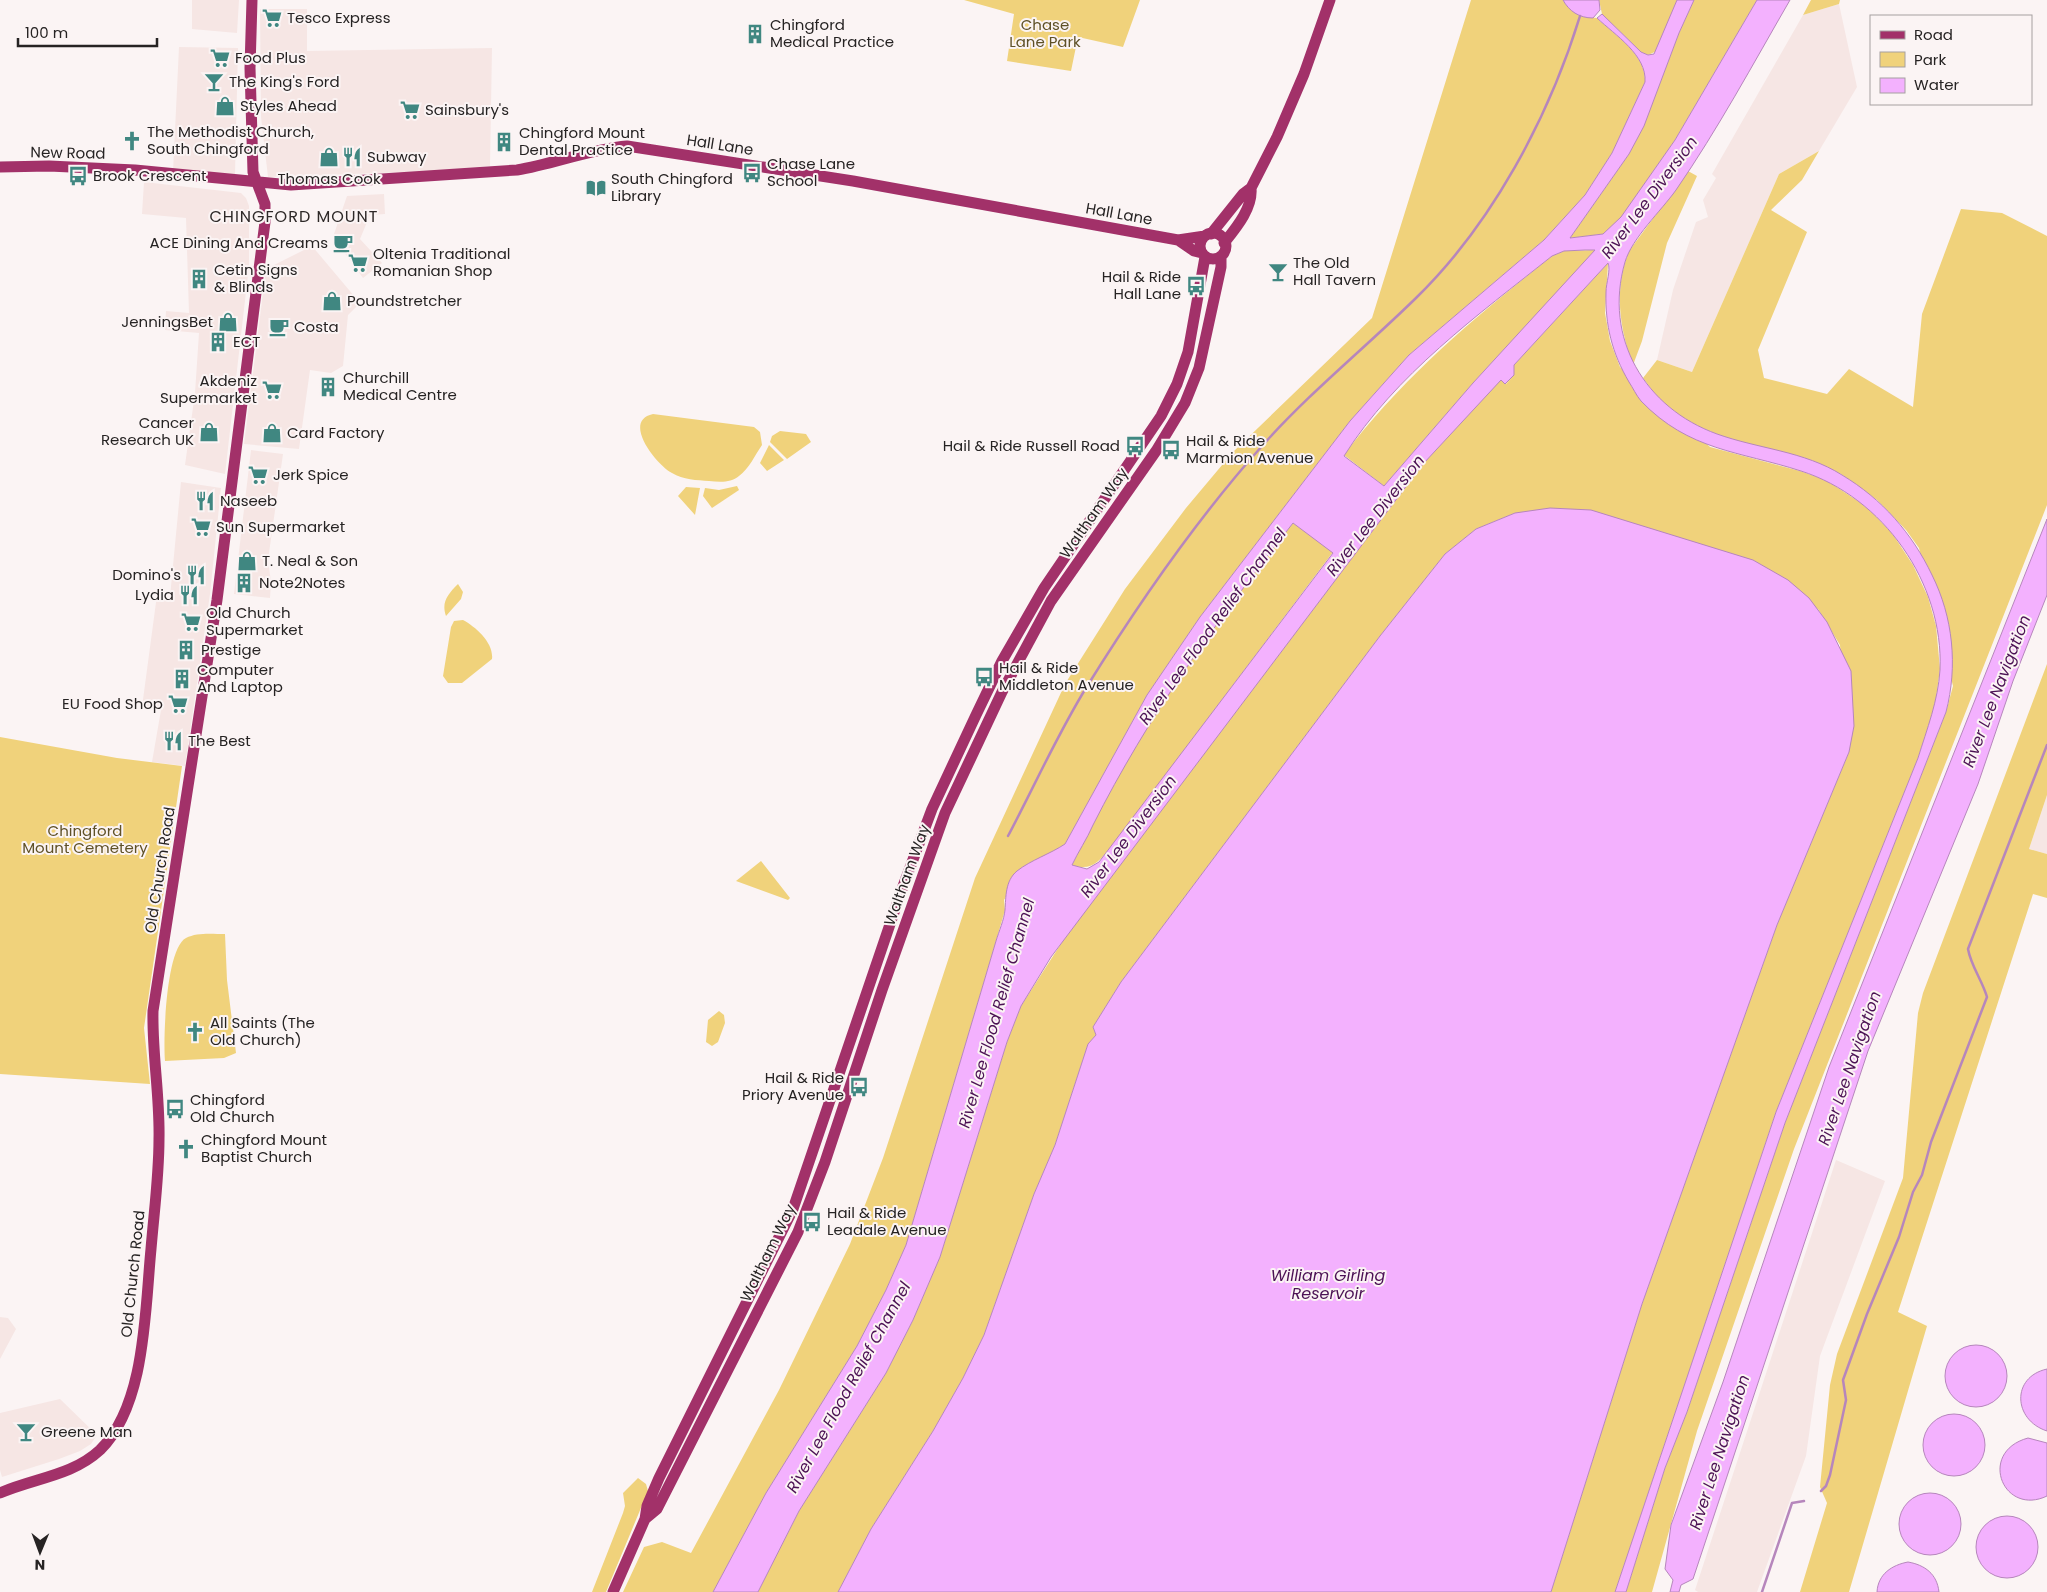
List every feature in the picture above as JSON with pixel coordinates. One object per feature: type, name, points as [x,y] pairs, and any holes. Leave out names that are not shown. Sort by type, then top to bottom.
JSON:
[{"type":"main road","points":[[252,0],[250,68],[255,182]]},
{"type":"main road","points":[[1251,188],[1252,197],[1242,218],[1224,243],[1221,256],[1212,259],[1204,255],[1200,244],[1231,211],[1243,194],[1251,188],[1277,137],[1304,74],[1330,0]]},
{"type":"main road","name":"Hall Lane","points":[[255,182],[291,185],[488,173],[538,167],[604,149],[627,146],[854,181],[1178,240],[1208,235]]},
{"type":"main road","name":"New Road","points":[[0,167],[49,166],[135,170],[255,182]]},
{"type":"main road","name":"Old Church Road","points":[[0,1492],[65,1472],[89,1459],[113,1433],[127,1403],[135,1377],[146,1311],[159,1139],[152,1035],[153,1011],[215,609],[265,230],[265,204],[255,182]]},
{"type":"main road","points":[[1208,235],[1220,236],[1224,243]]},
{"type":"main road","name":"Hall Lane","points":[[1178,240],[1194,251],[1204,255]]},
{"type":"main road","name":"Waltham Way","points":[[613,1592],[645,1519],[647,1506],[659,1478],[794,1209],[876,959],[932,809],[1002,661],[1053,575],[1161,416],[1177,384],[1188,352],[1204,255]]},
{"type":"main road","name":"Waltham Way","points":[[645,1519],[657,1510],[795,1238],[842,1113],[891,964],[945,812],[988,721],[1046,610],[1174,422],[1194,383],[1221,267],[1221,256]]},
{"type":"main road","points":[[1115,483],[1128,491]]},
{"type":"main road","points":[[1053,575],[1064,582]]},
{"type":"main road","points":[[976,715],[988,721]]},
{"type":"main road","points":[[910,866],[924,870]]},
{"type":"main road","points":[[891,919],[906,923]]},
{"type":"main road","points":[[876,959],[891,964]]},
{"type":"main road","points":[[858,1016],[872,1020]]},
{"type":"main road","points":[[828,1110],[842,1113]]},
{"type":"main road","points":[[783,1232],[795,1238]]},
{"type":"main road","points":[[730,1335],[742,1341]]},
{"type":"main road","points":[[659,1478],[670,1484]]},
{"type":"shaded area","points":[[192,0],[239,0],[237,33],[192,29]]},
{"type":"shaded area","points":[[1839,4],[1857,87],[1819,151],[1779,174],[1692,372],[1657,360],[1673,290],[1696,222],[1708,217],[1703,200],[1716,178],[1712,174],[1803,15]]},
{"type":"shaded area","name":"CHINGFORD MOUNT","points":[[260,9],[307,9],[307,51],[492,48],[490,166],[436,171],[268,177],[261,117]]},
{"type":"shaded area","name":"CHINGFORD MOUNT","points":[[179,47],[238,48],[235,174],[173,172]]},
{"type":"shaded area","name":"CHINGFORD MOUNT","points":[[144,182],[241,193],[246,198],[249,206],[249,266],[225,474],[185,465],[195,393],[199,333],[165,330],[166,311],[189,313],[186,218],[142,214]]},
{"type":"shaded area","name":"CHINGFORD MOUNT","points":[[384,194],[385,214],[370,215],[360,239],[382,263],[363,278],[333,237],[347,196]]},
{"type":"shaded area","name":"CHINGFORD MOUNT","points":[[312,246],[360,303],[348,315],[343,366],[331,373],[310,370],[299,449],[244,444],[266,269]]},
{"type":"shaded area","points":[[251,450],[283,454],[268,560],[271,582],[270,598],[234,594]]},
{"type":"shaded area","points":[[181,482],[221,488],[210,594],[185,766],[152,762],[161,710],[142,707],[157,595],[170,597]]},
{"type":"shaded area","points":[[2047,795],[2047,854],[2029,849]]},
{"type":"shaded area","points":[[1836,1160],[1885,1181],[1820,1356],[1806,1456],[1757,1592],[1698,1592],[1695,1590]]},
{"type":"shaded area","points":[[0,1317],[8,1318],[16,1329],[0,1359]]},
{"type":"shaded area","points":[[60,1399],[97,1435],[91,1444],[80,1451],[59,1459],[2,1477],[0,1470],[0,1413]]},
{"type":"green space","name":"Chase Lane Park","points":[[964,0],[1140,0],[1123,47],[1078,37],[1071,71],[1007,61],[1014,14]]},
{"type":"green space","points":[[1471,0],[1563,0],[1569,8],[1578,14],[1597,18],[1628,46],[1641,63],[1645,82],[1612,153],[1585,195],[1544,240],[1409,355],[1350,421],[1200,617],[1147,695],[1065,844],[1048,855],[1026,865],[1004,900],[1005,910],[906,1245],[886,1290],[857,1346],[766,1493],[713,1592],[623,1592],[644,1547],[662,1542],[691,1553],[779,1390],[850,1244],[883,1158],[975,878],[1065,684],[1125,589],[1186,508],[1233,452],[1372,318]]},
{"type":"green space","points":[[1599,0],[1677,0],[1657,51],[1648,55],[1641,52],[1602,14]]},
{"type":"green space","points":[[1694,0],[1757,0],[1675,140],[1621,218],[1603,234],[1570,238],[1629,154],[1644,125],[1679,33]]},
{"type":"green space","points":[[1811,0],[1840,0],[1839,4],[1803,15]]},
{"type":"green space","points":[[1819,151],[1802,180],[1771,210],[1807,232],[1758,350],[1764,378],[1827,394],[1849,369],[1913,407],[1922,314],[1961,209],[2002,213],[2047,236],[2047,505],[1794,1149],[1697,1431],[1652,1592],[1626,1592],[1665,1468],[1687,1412],[1785,1123],[1946,712],[1953,686],[1919,548],[1906,530],[1877,500],[1841,474],[1719,435],[1688,422],[1658,398],[1643,378],[1657,360],[1692,372],[1779,174]]},
{"type":"green space","points":[[1688,171],[1697,176],[1667,243],[1642,341],[1633,365],[1624,336],[1620,308],[1621,280],[1624,265],[1629,251]]},
{"type":"green space","points":[[1596,250],[1473,383],[1384,486],[1344,455],[1367,426],[1416,373],[1441,349],[1523,279],[1552,256],[1564,251]]},
{"type":"green space","points":[[1608,263],[1605,313],[1610,341],[1620,367],[1710,447],[1800,471],[1826,480],[1867,507],[1892,533],[1913,565],[1928,597],[1936,626],[1940,669],[1935,706],[1918,758],[1776,1112],[1615,1592],[1551,1592],[1642,1304],[1777,925],[1849,752],[1840,645],[1818,609],[1515,513],[1476,529],[1445,554],[1380,636],[1121,982],[1093,1027],[1096,1035],[1088,1044],[1055,1145],[1034,1194],[984,1335],[963,1378],[933,1431],[871,1529],[838,1592],[758,1592],[799,1511],[886,1373],[913,1320],[940,1257],[1007,1042],[1021,1006],[1064,939],[1423,464],[1501,379],[1506,384],[1514,375],[1514,365]]},
{"type":"green space","points":[[653,414],[754,427],[760,432],[762,445],[746,470],[732,480],[717,482],[681,477],[672,473],[658,461],[651,453],[641,434],[640,425],[644,418]]},
{"type":"green space","points":[[780,431],[806,434],[811,442],[787,459],[770,442],[772,436]]},
{"type":"green space","points":[[769,445],[784,460],[767,471],[760,463]]},
{"type":"green space","points":[[737,486],[739,490],[712,508],[703,496],[705,488],[719,490]]},
{"type":"green space","points":[[686,487],[700,488],[695,515],[678,496]]},
{"type":"green space","points":[[1293,523],[1333,552],[1109,850],[1093,865],[1079,867],[1072,865],[1121,771],[1174,684],[1212,629]]},
{"type":"green space","points":[[458,584],[463,592],[461,599],[446,616],[444,606],[446,598]]},
{"type":"green space","points":[[463,620],[478,631],[487,641],[492,653],[492,659],[462,683],[448,683],[443,676],[451,627],[454,621]]},
{"type":"green space","points":[[2047,664],[2047,795],[2029,849],[2047,854],[2047,898],[2033,894],[1898,1312],[1927,1326],[1849,1592],[1800,1592],[1827,1503],[1820,1487],[1830,1385],[1837,1354],[1903,1178],[1918,1013],[1923,993]]},
{"type":"green space","name":"Chingford Mount Cemetery","points":[[0,737],[117,758],[182,766],[144,1028],[150,1084],[0,1074]]},
{"type":"green space","points":[[761,861],[790,898],[788,900],[736,881]]},
{"type":"green space","points":[[225,934],[227,980],[236,1053],[224,1058],[165,1061],[167,995],[174,958],[179,945],[186,938],[195,935]]},
{"type":"green space","points":[[719,1011],[724,1015],[725,1023],[718,1042],[712,1046],[706,1042],[708,1020]]},
{"type":"green space","points":[[638,1478],[646,1484],[648,1491],[606,1592],[592,1592],[623,1513],[625,1506],[623,1493]]},
{"type":"water","points":[[1563,0],[1599,0],[1600,10],[1593,18],[1583,17],[1571,11]]},
{"type":"water","points":[[1677,0],[1694,0],[1679,33],[1644,126],[1629,154],[1570,238],[1603,234],[1621,217],[1675,140],[1757,0],[1790,0],[1706,144],[1676,190],[1640,234],[1629,253],[1625,262],[1620,290],[1620,317],[1625,343],[1636,367],[1650,388],[1669,407],[1691,422],[1717,434],[1797,455],[1827,467],[1857,484],[1883,506],[1915,545],[1939,591],[1949,625],[1952,677],[1946,712],[1785,1123],[1687,1412],[1665,1468],[1626,1592],[1615,1592],[1776,1112],[1918,758],[1935,704],[1940,670],[1939,638],[1932,606],[1919,576],[1903,548],[1882,522],[1858,501],[1831,483],[1801,471],[1696,440],[1659,418],[1641,401],[1618,360],[1608,327],[1606,288],[1608,263],[1514,365],[1514,375],[1505,384],[1501,380],[1423,464],[1051,957],[1021,1006],[1007,1042],[940,1257],[913,1320],[886,1373],[799,1511],[758,1592],[713,1592],[766,1493],[857,1346],[886,1290],[906,1245],[1003,922],[1010,879],[1022,867],[1065,844],[1147,695],[1200,617],[1350,421],[1409,355],[1544,240],[1585,195],[1612,153],[1645,82],[1641,63],[1635,54],[1597,18],[1602,14],[1641,52],[1648,55],[1654,54]],"holes":[[[1595,250],[1473,383],[1384,486],[1344,456],[1388,399],[1439,348],[1552,256],[1564,251]],[[1293,523],[1333,553],[1099,862],[1087,869],[1072,865],[1137,745],[1185,669]]]},
{"type":"water","name":"William Girling Reservoir","points":[[1550,508],[1591,510],[1753,560],[1788,580],[1809,598],[1827,622],[1851,671],[1854,726],[1849,752],[1777,925],[1642,1304],[1551,1592],[838,1592],[871,1529],[933,1431],[963,1378],[984,1335],[1034,1194],[1055,1145],[1088,1044],[1096,1035],[1093,1027],[1121,982],[1380,636],[1445,554],[1476,529],[1515,513]]},
{"type":"water","name":"River Lee Navigation","points":[[2047,519],[2047,595],[2013,681],[1978,784],[1868,1051],[1693,1579],[1681,1585],[1679,1592],[1670,1592],[1673,1580],[1665,1569],[1671,1525],[1723,1382],[1829,1067]]},
{"type":"water","points":[[1976,1345],[1988,1347],[1998,1354],[2005,1364],[2007,1376],[2005,1388],[1998,1398],[1988,1405],[1976,1407],[1964,1405],[1954,1398],[1947,1388],[1945,1376],[1947,1364],[1954,1354],[1964,1347]]},
{"type":"water","points":[[2047,1369],[2047,1431],[2036,1426],[2028,1418],[2023,1409],[2021,1399],[2022,1389],[2027,1381],[2035,1374]]},
{"type":"water","points":[[1954,1414],[1966,1417],[1976,1423],[1982,1433],[1985,1445],[1982,1457],[1976,1467],[1966,1473],[1954,1476],[1942,1473],[1932,1467],[1926,1457],[1923,1445],[1926,1433],[1932,1423],[1942,1417]]},
{"type":"water","points":[[2028,1438],[2047,1443],[2047,1496],[2031,1500],[2018,1498],[2008,1491],[2002,1480],[2000,1468],[2003,1456],[2012,1445]]},
{"type":"water","points":[[1924,1493],[1936,1493],[1952,1502],[1959,1512],[1961,1524],[1959,1536],[1952,1546],[1936,1555],[1924,1555],[1913,1550],[1904,1541],[1899,1530],[1899,1518],[1904,1507],[1913,1498]]},
{"type":"water","points":[[2001,1516],[2013,1516],[2029,1525],[2036,1535],[2038,1547],[2036,1559],[2029,1569],[2013,1578],[2001,1578],[1990,1573],[1981,1564],[1976,1553],[1976,1541],[1981,1530],[1990,1521]]},
{"type":"water","points":[[1908,1562],[1920,1565],[1929,1571],[1936,1580],[1939,1592],[1877,1592],[1880,1580],[1887,1571],[1897,1565]]},
{"type":"waterway","points":[[1008,836],[1075,706],[1126,625],[1191,533],[1238,474],[1280,426],[1397,317],[1444,269],[1493,203],[1535,130],[1552,92],[1580,16]]},
{"type":"waterway","points":[[1821,1491],[1826,1486],[1830,1475],[1846,1400],[1843,1380],[1867,1314],[1899,1237],[1913,1192],[1922,1175],[1931,1142],[1987,997],[1968,949],[2047,745]]},
{"type":"waterway","points":[[1762,1592],[1792,1503],[1804,1501]]},
{"type":"place","name":"Tesco Express","points":[[272,18]]},
{"type":"place","name":"Chingford Medical Practice","points":[[755,34]]},
{"type":"place","name":"Food Plus","points":[[220,58]]},
{"type":"place","name":"The King's Ford","points":[[214,82]]},
{"type":"place","name":"Styles Ahead","points":[[225,106]]},
{"type":"place","name":"Sainsbury's","points":[[410,110]]},
{"type":"place","name":"The Methodist Church, South Chingford","points":[[132,141]]},
{"type":"place","name":"Chingford Mount Dental Practice","points":[[504,142]]},
{"type":"place","name":"Thomas Cook","points":[[329,157]]},
{"type":"place","name":"Subway","points":[[352,157]]},
{"type":"place","name":"Chase Lane School","points":[[752,173]]},
{"type":"place","name":"Brook Crescent","points":[[78,176]]},
{"type":"place","name":"South Chingford Library","points":[[596,188]]},
{"type":"place","name":"ACE Dining And Creams","points":[[343,243]]},
{"type":"place","name":"Oltenia Traditional Romanian Shop","points":[[358,263]]},
{"type":"place","name":"The Old Hall Tavern","points":[[1278,272]]},
{"type":"place","name":"Cetin Signs & Blinds","points":[[199,279]]},
{"type":"place","name":"Hail & Ride Hall Lane","points":[[1196,286]]},
{"type":"place","name":"Poundstretcher","points":[[332,301]]},
{"type":"place","name":"JenningsBet","points":[[228,322]]},
{"type":"place","name":"Costa","points":[[279,327]]},
{"type":"place","name":"ECT","points":[[218,342]]},
{"type":"place","name":"Churchill Medical Centre","points":[[328,387]]},
{"type":"place","name":"Akdeniz Supermarket","points":[[272,390]]},
{"type":"place","name":"Cancer Research UK","points":[[209,432]]},
{"type":"place","name":"Card Factory","points":[[272,433]]},
{"type":"place","name":"Hail & Ride Russell Road","points":[[1135,446]]},
{"type":"place","name":"Hail & Ride Marmion Avenue","points":[[1171,450]]},
{"type":"place","name":"Jerk Spice","points":[[258,475]]},
{"type":"place","name":"Naseeb","points":[[205,501]]},
{"type":"place","name":"Sun Supermarket","points":[[201,527]]},
{"type":"place","name":"T. Neal & Son","points":[[247,561]]},
{"type":"place","name":"Domino's","points":[[196,575]]},
{"type":"place","name":"Note2Notes","points":[[244,583]]},
{"type":"place","name":"Lydia","points":[[189,595]]},
{"type":"place","name":"Old Church Supermarket","points":[[191,622]]},
{"type":"place","name":"Prestige","points":[[186,650]]},
{"type":"place","name":"Hail & Ride Middleton Avenue","points":[[984,677]]},
{"type":"place","name":"Computer And Laptop","points":[[182,679]]},
{"type":"place","name":"EU Food Shop","points":[[178,704]]},
{"type":"place","name":"The Best","points":[[173,741]]},
{"type":"place","name":"All Saints (The Old Church)","points":[[195,1032]]},
{"type":"place","name":"Hail & Ride Priory Avenue","points":[[859,1087]]},
{"type":"place","name":"Chingford Old Church","points":[[175,1109]]},
{"type":"place","name":"Chingford Mount Baptist Church","points":[[186,1149]]},
{"type":"place","name":"Hail & Ride Leadale Avenue","points":[[812,1222]]},
{"type":"place","name":"Greene Man","points":[[26,1432]]},
{"type":"district","name":"CHINGFORD MOUNT","points":[[294,216]]},
{"type":"water label","name":"River Lee Diversion","points":[[1649,197]]},
{"type":"water label","name":"River Lee Diversion","points":[[1375,515]]},
{"type":"water label","name":"River Lee Flood Relief Channel","points":[[1212,626]]},
{"type":"water label","name":"River Lee Diversion","points":[[1128,836]]},
{"type":"water label","name":"River Lee Flood Relief Channel","points":[[996,1013]]},
{"type":"water label","name":"River Lee Flood Relief Channel","points":[[848,1387]]}]
